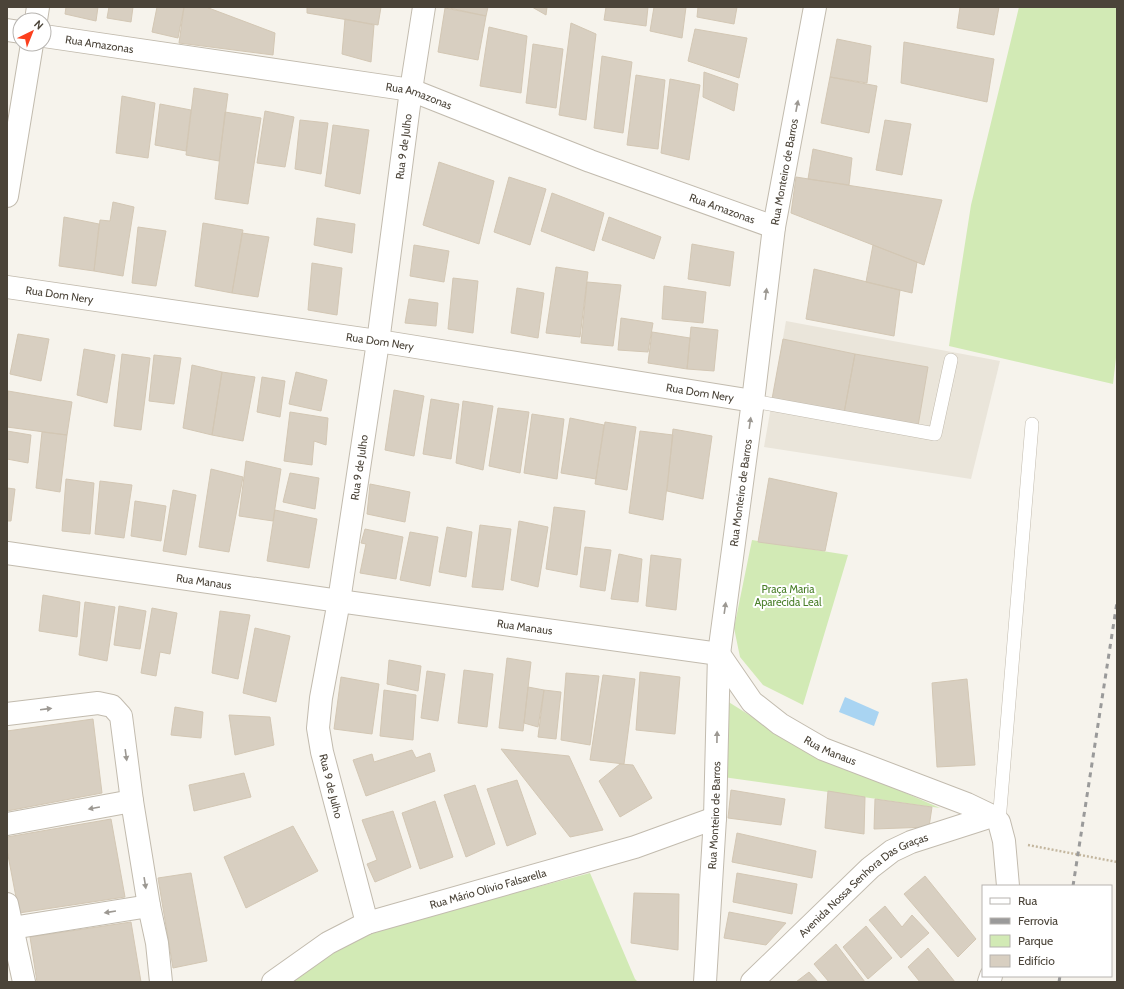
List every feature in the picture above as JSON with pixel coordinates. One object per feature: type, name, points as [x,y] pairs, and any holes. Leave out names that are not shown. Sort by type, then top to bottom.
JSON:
[{"type":"street","name":"Rua 9 de Julho","points":[[367,922],[322,752],[318,728],[321,698],[339,601],[378,342],[411,90],[424,7]]},
{"type":"street","name":"Rua Monteiro de Barros","points":[[705,982],[715,818],[719,654],[753,401],[774,227],[815,7]]},
{"type":"street","name":"Rua Amazonas","points":[[52,37],[411,90],[590,160],[774,227]]},
{"type":"street","points":[[7,196],[31,52]]},
{"type":"street","name":"Rua Dom Nery","points":[[7,287],[378,342],[753,401]]},
{"type":"street","name":"Rua Manaus","points":[[7,553],[719,654],[752,702],[801,738],[823,749],[967,804],[998,827]]},
{"type":"street","points":[[7,714],[98,703],[112,706],[121,716],[132,801],[149,906],[157,943],[162,982]]},
{"type":"street","points":[[7,824],[132,801]]},
{"type":"street","name":"Rua Mário Olivio Falsarella","points":[[273,982],[328,943],[367,922],[635,847],[715,818]]},
{"type":"street","points":[[998,827],[1008,885]]},
{"type":"street","name":"Avenida Nossa Senhora Das Graças","points":[[752,982],[870,868],[892,851],[911,842],[998,827]]},
{"type":"street","points":[[7,904],[24,982]]},
{"type":"street","points":[[12,928],[149,906]]},
{"type":"lane","points":[[753,401],[935,434],[951,360]]},
{"type":"lane","points":[[998,827],[1032,424]]},
{"type":"path","points":[[998,827],[1117,862]]},
{"type":"shaded area","points":[[786,321],[1000,361],[971,479],[764,447]]},
{"type":"green space","points":[[1019,7],[1117,7],[1117,349],[1113,384],[949,346],[971,205]]},
{"type":"green space","name":"Praça Maria Aparecida Leal","points":[[752,540],[848,555],[803,705],[763,685],[740,657],[734,628]]},
{"type":"green space","points":[[727,701],[800,747],[940,808],[723,777]]},
{"type":"green space","points":[[590,873],[635,979],[638,982],[292,982],[335,950],[378,929]]},
{"type":"water","points":[[845,697],[879,712],[874,726],[839,712]]},
{"type":"building","points":[[66,7],[98,7],[96,21],[65,14]]},
{"type":"building","points":[[109,7],[133,7],[131,22],[107,18]]},
{"type":"building","points":[[157,7],[184,7],[178,38],[152,32]]},
{"type":"building","points":[[184,7],[206,7],[275,33],[273,55],[179,43]]},
{"type":"building","points":[[307,7],[381,7],[378,25],[307,13]]},
{"type":"building","points":[[445,7],[488,7],[486,16]]},
{"type":"building","points":[[532,7],[547,7],[546,15]]},
{"type":"building","points":[[606,7],[648,7],[646,26],[604,20]]},
{"type":"building","points":[[654,7],[686,7],[682,38],[650,31]]},
{"type":"building","points":[[698,7],[737,7],[734,24],[697,17]]},
{"type":"building","points":[[960,7],[999,7],[994,35],[957,28]]},
{"type":"building","points":[[445,8],[486,16],[478,60],[438,52]]},
{"type":"building","points":[[345,19],[374,25],[371,62],[342,54]]},
{"type":"building","points":[[571,23],[596,34],[586,120],[559,115]]},
{"type":"building","points":[[489,27],[527,36],[521,93],[480,86]]},
{"type":"building","points":[[695,29],[747,38],[739,78],[688,61]]},
{"type":"building","points":[[837,39],[871,46],[867,83],[830,77]]},
{"type":"building","points":[[904,42],[994,59],[987,102],[901,83]]},
{"type":"building","points":[[533,44],[563,49],[556,108],[526,103]]},
{"type":"building","points":[[602,56],[632,62],[623,133],[594,128]]},
{"type":"building","points":[[704,72],[738,84],[734,111],[703,97]]},
{"type":"building","points":[[636,75],[665,80],[658,149],[627,145]]},
{"type":"building","points":[[830,77],[877,86],[869,133],[821,123]]},
{"type":"building","points":[[670,79],[700,85],[689,160],[661,153]]},
{"type":"building","points":[[194,88],[228,94],[219,161],[186,155]]},
{"type":"building","points":[[122,96],[155,103],[148,158],[116,153]]},
{"type":"building","points":[[160,104],[191,110],[186,151],[155,145]]},
{"type":"building","points":[[265,111],[294,117],[285,167],[257,163]]},
{"type":"building","points":[[225,112],[261,118],[248,204],[215,199]]},
{"type":"building","points":[[300,120],[328,123],[321,174],[295,169]]},
{"type":"building","points":[[885,120],[911,124],[902,175],[876,170]]},
{"type":"building","points":[[333,125],[369,130],[360,194],[325,186]]},
{"type":"building","points":[[813,149],[852,158],[849,185],[808,179]]},
{"type":"building","points":[[439,162],[494,181],[479,244],[423,225]]},
{"type":"building","points":[[509,177],[546,189],[530,245],[494,232]]},
{"type":"building","points":[[796,177],[942,200],[924,265],[791,213]]},
{"type":"building","points":[[552,193],[604,213],[594,251],[541,231]]},
{"type":"building","points":[[113,202],[134,207],[123,276],[94,271],[100,220],[110,221]]},
{"type":"building","points":[[64,217],[99,224],[94,271],[59,266]]},
{"type":"building","points":[[609,217],[661,237],[654,259],[602,240]]},
{"type":"building","points":[[317,218],[355,224],[352,253],[314,245]]},
{"type":"building","points":[[203,223],[243,230],[232,293],[195,286]]},
{"type":"building","points":[[138,227],[166,231],[156,286],[132,283]]},
{"type":"building","points":[[242,233],[269,237],[258,297],[232,293]]},
{"type":"building","points":[[692,244],[734,252],[730,286],[688,279]]},
{"type":"building","points":[[414,245],[449,251],[444,282],[410,276]]},
{"type":"building","points":[[873,245],[917,262],[912,293],[866,282]]},
{"type":"building","points":[[312,263],[342,268],[337,315],[308,310]]},
{"type":"building","points":[[556,267],[588,272],[580,337],[546,333]]},
{"type":"building","points":[[814,269],[900,290],[894,336],[806,319]]},
{"type":"building","points":[[453,278],[478,281],[473,333],[448,329]]},
{"type":"building","points":[[587,282],[621,285],[613,346],[581,343]]},
{"type":"building","points":[[664,286],[706,292],[703,323],[662,319]]},
{"type":"building","points":[[517,288],[544,293],[538,338],[511,333]]},
{"type":"building","points":[[409,299],[438,303],[436,326],[405,323]]},
{"type":"building","points":[[621,318],[653,323],[648,352],[618,350]]},
{"type":"building","points":[[691,327],[718,330],[714,371],[687,369]]},
{"type":"building","points":[[652,332],[690,338],[687,369],[648,363]]},
{"type":"building","points":[[18,334],[49,339],[41,381],[10,374]]},
{"type":"building","points":[[783,339],[855,354],[844,413],[772,399]]},
{"type":"building","points":[[84,349],[115,355],[107,403],[77,395]]},
{"type":"building","points":[[122,354],[150,358],[141,430],[114,426]]},
{"type":"building","points":[[855,354],[928,367],[918,426],[844,413]]},
{"type":"building","points":[[154,355],[181,358],[174,404],[149,401]]},
{"type":"building","points":[[192,365],[222,372],[212,435],[183,428]]},
{"type":"building","points":[[222,372],[255,377],[243,441],[212,435]]},
{"type":"building","points":[[296,372],[327,380],[321,411],[289,404]]},
{"type":"building","points":[[262,377],[285,381],[280,417],[257,412]]},
{"type":"building","points":[[394,390],[424,396],[414,456],[385,450]]},
{"type":"building","points":[[8,391],[72,402],[67,435],[7,427]]},
{"type":"building","points":[[431,399],[459,404],[451,459],[423,454]]},
{"type":"building","points":[[463,401],[493,406],[483,470],[456,463]]},
{"type":"building","points":[[498,408],[529,412],[520,473],[489,466]]},
{"type":"building","points":[[290,412],[328,418],[326,445],[314,441],[312,465],[284,461]]},
{"type":"building","points":[[532,414],[564,419],[557,479],[524,473]]},
{"type":"building","points":[[570,418],[604,425],[596,479],[561,473]]},
{"type":"building","points":[[605,422],[636,427],[627,490],[595,484]]},
{"type":"building","points":[[673,429],[712,436],[703,499],[667,491]]},
{"type":"building","points":[[7,431],[31,435],[28,463],[7,459]]},
{"type":"building","points":[[640,431],[673,435],[663,520],[629,513]]},
{"type":"building","points":[[42,432],[67,435],[60,492],[36,488]]},
{"type":"building","points":[[246,461],[281,469],[273,521],[239,516]]},
{"type":"building","points":[[211,469],[243,477],[229,552],[199,547]]},
{"type":"building","points":[[290,473],[319,478],[315,509],[283,502]]},
{"type":"building","points":[[769,478],[837,493],[825,551],[758,542]]},
{"type":"building","points":[[66,479],[94,483],[90,534],[62,531]]},
{"type":"building","points":[[100,481],[132,485],[124,538],[95,534]]},
{"type":"building","points":[[370,484],[410,492],[405,522],[367,514]]},
{"type":"building","points":[[7,488],[15,489],[11,521],[7,521]]},
{"type":"building","points":[[173,490],[196,495],[186,555],[163,551]]},
{"type":"building","points":[[135,501],[166,506],[161,541],[131,536]]},
{"type":"building","points":[[554,507],[585,511],[577,575],[546,569]]},
{"type":"building","points":[[275,510],[317,519],[309,568],[267,561]]},
{"type":"building","points":[[519,521],[548,527],[538,587],[511,580]]},
{"type":"building","points":[[480,525],[511,529],[503,590],[472,587]]},
{"type":"building","points":[[447,527],[472,532],[466,577],[439,572]]},
{"type":"building","points":[[365,529],[403,537],[396,579],[360,573],[366,544],[361,543]]},
{"type":"building","points":[[410,532],[438,537],[430,586],[400,580]]},
{"type":"building","points":[[585,547],[611,550],[605,591],[580,587]]},
{"type":"building","points":[[619,554],[642,559],[638,602],[611,599]]},
{"type":"building","points":[[651,555],[681,559],[676,610],[646,606]]},
{"type":"building","points":[[43,595],[80,602],[77,637],[39,631]]},
{"type":"building","points":[[85,602],[115,607],[107,661],[79,655]]},
{"type":"building","points":[[119,606],[146,611],[140,649],[114,645]]},
{"type":"building","points":[[152,608],[177,613],[170,654],[160,652],[156,676],[141,673]]},
{"type":"building","points":[[220,611],[250,615],[238,679],[212,673]]},
{"type":"building","points":[[255,628],[290,636],[276,702],[243,693]]},
{"type":"building","points":[[507,658],[531,662],[523,731],[499,728]]},
{"type":"building","points":[[389,660],[421,666],[418,691],[387,684]]},
{"type":"building","points":[[464,670],[493,674],[487,727],[458,723]]},
{"type":"building","points":[[427,671],[445,674],[438,721],[421,718]]},
{"type":"building","points":[[640,672],[680,677],[675,734],[636,730]]},
{"type":"building","points":[[566,673],[599,676],[590,745],[561,740]]},
{"type":"building","points":[[603,675],[635,679],[624,764],[590,760]]},
{"type":"building","points":[[341,677],[379,684],[372,734],[334,729]]},
{"type":"building","points":[[967,679],[975,765],[937,767],[932,683]]},
{"type":"building","points":[[528,687],[544,690],[538,727],[524,723]]},
{"type":"building","points":[[384,690],[416,695],[413,740],[380,736]]},
{"type":"building","points":[[544,690],[561,692],[556,739],[538,737]]},
{"type":"building","points":[[175,707],[203,712],[201,738],[171,735]]},
{"type":"building","points":[[229,715],[270,717],[274,745],[235,755]]},
{"type":"building","points":[[93,719],[102,793],[7,811],[7,731]]},
{"type":"building","points":[[501,749],[569,756],[603,830],[570,837]]},
{"type":"building","points":[[412,750],[416,758],[430,753],[435,771],[366,796],[353,760],[372,754],[374,762]]},
{"type":"building","points":[[620,764],[633,765],[652,798],[620,817],[599,781]]},
{"type":"building","points":[[244,773],[251,797],[194,811],[189,785]]},
{"type":"building","points":[[517,780],[536,834],[507,846],[487,789]]},
{"type":"building","points":[[475,785],[495,844],[466,857],[444,795]]},
{"type":"building","points":[[731,790],[785,799],[781,825],[728,818]]},
{"type":"building","points":[[828,791],[865,797],[864,834],[825,828]]},
{"type":"building","points":[[875,799],[932,807],[929,827],[874,829]]},
{"type":"building","points":[[435,801],[453,857],[420,869],[402,813]]},
{"type":"building","points":[[393,811],[411,867],[375,882],[367,864],[377,860],[362,820]]},
{"type":"building","points":[[111,819],[125,897],[19,913],[7,850],[7,837]]},
{"type":"building","points":[[293,826],[318,871],[246,908],[224,857]]},
{"type":"building","points":[[737,833],[816,851],[812,878],[732,862]]},
{"type":"building","points":[[191,873],[207,961],[173,968],[158,878]]},
{"type":"building","points":[[737,873],[797,884],[792,914],[733,902]]},
{"type":"building","points":[[925,876],[976,939],[958,957],[904,894]]},
{"type":"building","points":[[634,893],[679,894],[678,950],[631,943]]},
{"type":"building","points":[[885,906],[902,927],[912,915],[929,933],[901,958],[869,920]]},
{"type":"building","points":[[729,912],[786,923],[766,945],[724,938]]},
{"type":"building","points":[[131,922],[141,982],[37,982],[30,937]]},
{"type":"building","points":[[866,926],[892,958],[868,979],[843,947]]},
{"type":"building","points":[[836,944],[865,982],[829,982],[814,964]]},
{"type":"building","points":[[928,948],[955,982],[920,982],[908,967]]},
{"type":"building","points":[[809,972],[818,982],[796,982]]},
{"type":"railway","points":[[1073,885],[1117,602]]},
{"type":"railway","points":[[1059,982],[1060,977]]}]
